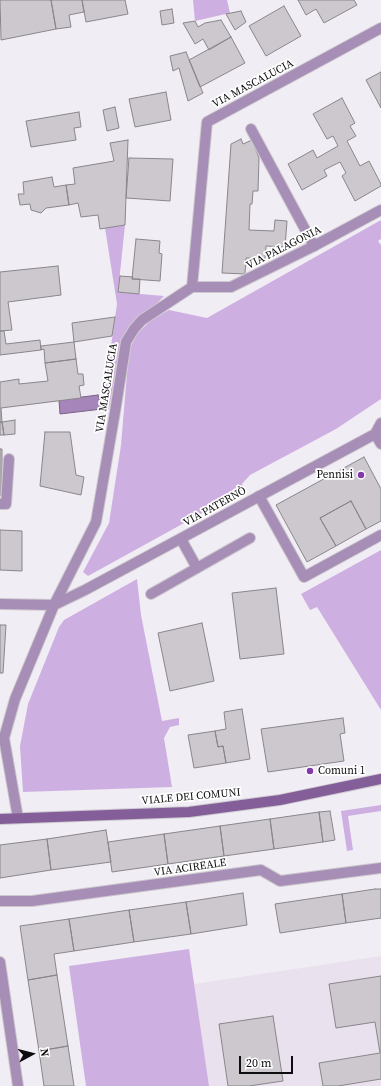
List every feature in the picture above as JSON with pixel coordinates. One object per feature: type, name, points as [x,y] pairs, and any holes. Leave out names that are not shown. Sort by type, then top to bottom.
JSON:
[{"type":"street","name":"VIA MASCALUCIA","points":[[18,818],[4,738],[15,699],[54,605],[96,522],[116,412],[126,342],[142,320],[192,287],[207,122],[381,28]]},
{"type":"street","points":[[251,129],[314,246]]},
{"type":"street","name":"VIA PALAGONIA","points":[[192,287],[231,287],[314,246],[381,210]]},
{"type":"street","points":[[381,423],[375,434],[381,444]]},
{"type":"street","name":"VIA PATERNÒ","points":[[54,605],[96,585],[375,434]]},
{"type":"street","points":[[0,504],[6,504],[9,459]]},
{"type":"street","points":[[259,496],[304,577],[381,535]]},
{"type":"street","points":[[151,594],[250,538]]},
{"type":"street","points":[[181,539],[198,568]]},
{"type":"street","points":[[0,604],[54,605]]},
{"type":"street","name":"VIALE DEI COMUNI","points":[[0,819],[189,812],[280,800],[381,779]]},
{"type":"street","name":"VIA ACIREALE","points":[[0,901],[32,901],[261,870],[280,881],[381,868]]},
{"type":"street","points":[[0,962],[18,1086]]},
{"type":"shaded area","points":[[193,0],[227,0],[230,13],[195,21]]},
{"type":"shaded area","points":[[381,220],[381,239],[378,241],[381,245],[381,399],[336,429],[250,475],[242,484],[244,490],[88,576],[83,572],[109,523],[121,445],[129,350],[137,334],[151,320],[169,310],[207,318]]},
{"type":"shaded area","points":[[125,225],[118,292],[164,296],[122,340],[109,409],[102,409],[117,304],[105,228]]},
{"type":"shaded area","points":[[98,395],[102,409],[60,414],[59,400]]},
{"type":"shaded area","points":[[381,550],[381,710],[317,607],[310,610],[301,594]]},
{"type":"shaded area","points":[[137,579],[141,615],[162,721],[179,718],[179,725],[170,727],[164,738],[172,787],[23,792],[20,746],[28,704],[59,627],[64,620]]},
{"type":"shaded area","points":[[381,805],[381,811],[348,816],[353,850],[347,851],[341,811]]},
{"type":"shaded area","points":[[189,949],[209,1086],[86,1086],[69,966]]},
{"type":"shaded area","points":[[381,956],[381,1086],[209,1086],[194,984]]},
{"type":"building","points":[[0,0],[51,0],[56,29],[1,40]]},
{"type":"building","points":[[51,0],[82,0],[84,12],[69,15],[71,27],[56,29]]},
{"type":"building","points":[[82,0],[125,0],[128,14],[86,22]]},
{"type":"building","points":[[298,0],[354,0],[357,5],[324,23],[316,9],[306,15]]},
{"type":"building","points":[[284,6],[301,36],[266,56],[249,26]]},
{"type":"building","points":[[172,9],[174,23],[162,25],[160,11]]},
{"type":"building","points":[[241,11],[246,22],[235,30],[226,14]]},
{"type":"building","points":[[221,20],[231,37],[209,50],[203,39],[195,44],[183,23],[195,21],[198,27],[205,23]]},
{"type":"building","points":[[231,37],[245,63],[200,87],[189,60]]},
{"type":"building","points":[[186,52],[203,93],[188,101],[179,68],[173,71],[170,56]]},
{"type":"building","points":[[381,72],[381,108],[366,80]]},
{"type":"building","points":[[166,92],[171,120],[135,127],[129,99]]},
{"type":"building","points":[[342,98],[355,123],[350,126],[356,136],[347,141],[360,166],[369,161],[381,184],[381,186],[355,201],[342,176],[346,173],[340,162],[324,170],[327,176],[302,190],[288,164],[313,150],[317,158],[338,146],[333,136],[327,139],[313,114]]},
{"type":"building","points":[[115,107],[119,128],[107,131],[103,110]]},
{"type":"building","points":[[79,112],[81,127],[74,128],[76,140],[31,147],[26,121]]},
{"type":"building","points":[[241,139],[243,144],[252,140],[259,158],[258,191],[253,191],[252,204],[250,204],[249,230],[274,231],[275,220],[287,221],[285,247],[266,246],[265,259],[246,258],[245,274],[222,273],[231,144]]},
{"type":"building","points":[[128,140],[125,225],[100,229],[98,215],[81,217],[78,203],[69,205],[66,185],[75,184],[73,168],[114,161],[110,143]]},
{"type":"building","points":[[129,158],[173,159],[170,201],[126,198]]},
{"type":"building","points":[[52,177],[54,187],[66,185],[69,205],[46,208],[41,213],[31,210],[30,204],[20,205],[18,194],[24,194],[23,182]]},
{"type":"building","points":[[136,239],[160,241],[159,253],[162,254],[160,281],[132,279]]},
{"type":"building","points":[[58,266],[61,295],[8,302],[12,330],[0,331],[0,272]]},
{"type":"building","points":[[120,276],[140,279],[139,294],[118,292]]},
{"type":"building","points":[[115,317],[112,336],[74,342],[72,323]]},
{"type":"building","points":[[0,331],[4,331],[6,344],[40,340],[41,350],[0,355]]},
{"type":"building","points":[[74,342],[76,359],[45,363],[44,349],[41,350],[41,346]]},
{"type":"building","points":[[76,359],[78,374],[83,374],[84,385],[79,386],[81,398],[1,408],[2,422],[0,422],[0,382],[19,379],[19,384],[48,381],[45,363]]},
{"type":"building","points":[[15,420],[15,434],[4,435],[2,422]]},
{"type":"building","points":[[0,422],[2,422],[4,435],[0,435]]},
{"type":"building","points":[[45,432],[70,432],[76,475],[84,477],[81,495],[40,486]]},
{"type":"building","points":[[0,449],[2,449],[2,495],[0,495]]},
{"type":"building","points":[[364,457],[381,489],[381,521],[366,529],[351,501],[320,518],[336,546],[307,562],[276,505]]},
{"type":"building","points":[[351,501],[366,529],[336,546],[320,518]]},
{"type":"building","points":[[0,530],[22,531],[22,571],[0,570]]},
{"type":"building","points":[[276,588],[284,654],[240,659],[232,593]]},
{"type":"building","points":[[202,623],[214,681],[170,691],[158,633]]},
{"type":"building","points":[[0,625],[6,625],[3,673],[0,673]]},
{"type":"building","points":[[242,709],[250,759],[226,763],[223,746],[218,747],[215,731],[226,729],[224,712]]},
{"type":"building","points":[[343,718],[345,733],[340,734],[344,761],[268,772],[261,729]]},
{"type":"building","points":[[215,731],[218,747],[223,746],[226,763],[194,768],[188,735]]},
{"type":"building","points":[[330,811],[335,840],[323,842],[319,812]]},
{"type":"building","points":[[319,812],[323,842],[274,849],[270,819]]},
{"type":"building","points":[[270,819],[274,849],[224,856],[220,826]]},
{"type":"building","points":[[220,826],[224,856],[168,864],[164,834]]},
{"type":"building","points":[[106,830],[111,862],[51,870],[47,839]]},
{"type":"building","points":[[164,834],[168,864],[112,872],[108,842]]},
{"type":"building","points":[[47,839],[51,870],[0,878],[0,845]]},
{"type":"building","points":[[381,889],[381,918],[346,923],[342,894]]},
{"type":"building","points":[[243,893],[247,925],[191,934],[186,902]]},
{"type":"building","points":[[342,894],[346,923],[280,933],[275,904]]},
{"type":"building","points":[[186,902],[191,934],[134,942],[129,910]]},
{"type":"building","points":[[129,910],[134,942],[74,951],[69,919]]},
{"type":"building","points":[[69,919],[74,951],[54,954],[57,975],[28,980],[20,926]]},
{"type":"building","points":[[57,975],[68,1046],[39,1051],[28,980]]},
{"type":"building","points":[[381,976],[381,1079],[338,1086],[323,1086],[319,1063],[380,1053],[375,1022],[336,1028],[329,984]]},
{"type":"building","points":[[273,1016],[283,1081],[249,1086],[228,1086],[219,1024]]},
{"type":"building","points":[[68,1046],[74,1086],[44,1086],[39,1051]]},
{"type":"place","name":"Pennisi","points":[[361,475]]},
{"type":"place","name":"Comuni 1","points":[[310,771]]}]
